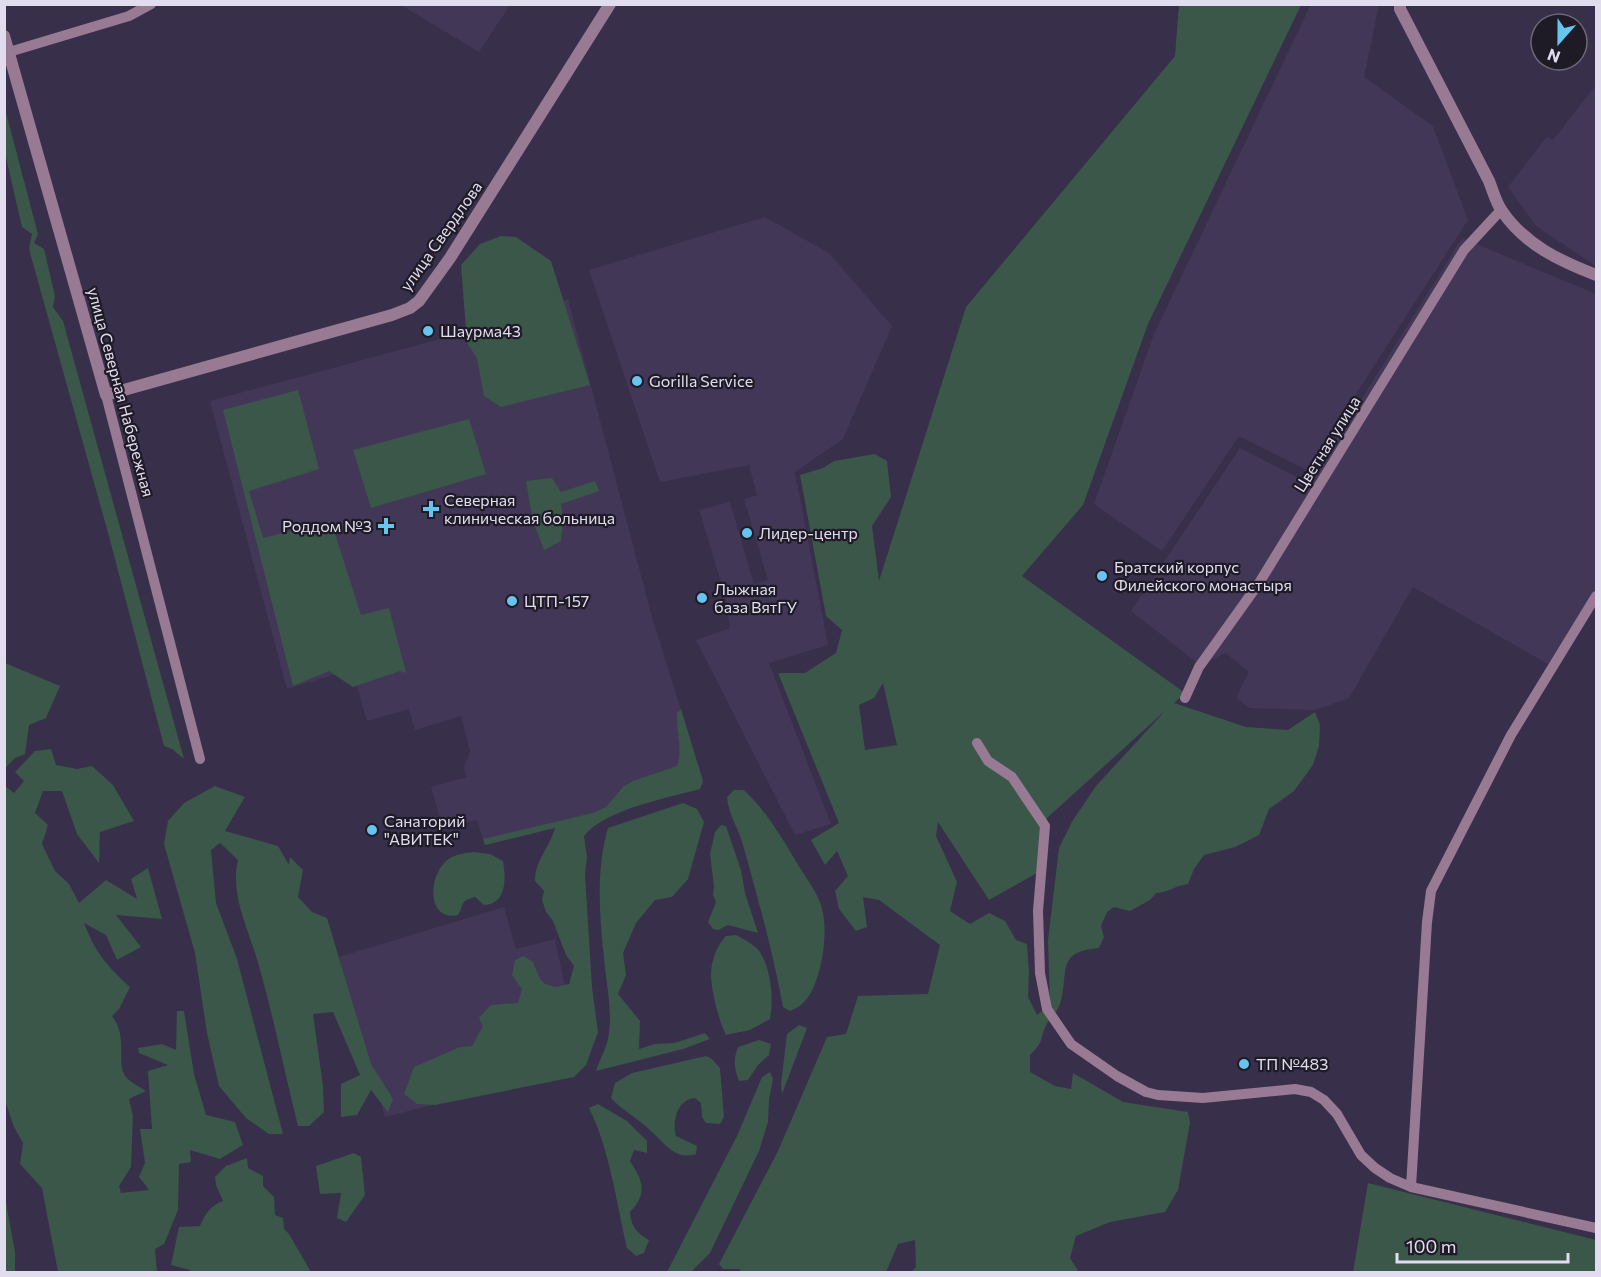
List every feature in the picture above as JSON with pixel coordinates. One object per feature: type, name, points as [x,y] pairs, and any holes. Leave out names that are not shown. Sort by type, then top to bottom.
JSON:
[{"type":"street","points":[[9,52],[129,16],[152,4]]},
{"type":"street","name":"улица Свердлова","points":[[106,395],[410,308],[419,301],[450,258],[610,4]]},
{"type":"street","points":[[1400,4],[1400,9],[1501,210],[1525,238],[1561,262],[1596,275]]},
{"type":"street","name":"улица Северная Набережная","points":[[4,36],[106,395],[200,759]]},
{"type":"street","name":"Цветная улица","points":[[1185,698],[1199,667],[1259,583],[1464,250],[1501,210]]},
{"type":"street","points":[[1411,1187],[1426,922],[1431,891],[1511,735],[1596,596]]},
{"type":"street","points":[[977,742],[988,760],[1012,777],[1045,826],[1038,911],[1040,973],[1047,1009],[1071,1044],[1117,1076],[1158,1095],[1203,1098],[1295,1089],[1311,1092],[1324,1100],[1337,1114],[1361,1155],[1390,1178],[1411,1187],[1596,1228]]},
{"type":"shaded area","points":[[1311,4],[1379,5],[1364,77],[1433,126],[1468,220],[1307,470],[1239,436],[1162,551],[1094,504],[1154,334]]},
{"type":"shaded area","points":[[401,5],[510,5],[479,52]]},
{"type":"shaded area","points":[[1596,85],[1596,266],[1536,226],[1508,187],[1545,139],[1548,137],[1553,140]]},
{"type":"shaded area","points":[[765,217],[829,253],[892,326],[843,439],[795,472],[828,645],[769,663],[831,824],[795,835],[696,640],[730,628],[725,595],[699,510],[730,502],[754,584],[768,580],[744,499],[757,495],[749,465],[660,482],[589,270]]},
{"type":"shaded area","points":[[1462,238],[1596,294],[1596,589],[1548,664],[1413,587],[1349,698],[1315,710],[1250,708],[1236,698],[1249,672],[1226,653],[1200,665],[1131,611],[1240,448],[1309,483]]},
{"type":"shaded area","name":"Северная клиническая больница","points":[[568,299],[652,617],[703,781],[700,789],[485,845],[477,820],[443,829],[431,787],[467,777],[464,768],[470,751],[461,716],[415,730],[409,709],[367,721],[352,669],[287,689],[210,401],[455,335]]},
{"type":"shaded area","points":[[504,907],[516,949],[555,939],[582,1067],[385,1117],[339,957]]},
{"type":"green space","points":[[1179,5],[1301,5],[1148,324],[1083,505],[1022,576],[1185,693],[1174,703],[1246,727],[1288,730],[1315,712],[1320,725],[1319,746],[1313,765],[1294,791],[1269,809],[1259,835],[1235,847],[1204,855],[1194,869],[1188,884],[1156,893],[1150,900],[1130,911],[1114,907],[1107,912],[1101,926],[1104,937],[1099,948],[1075,954],[1066,966],[1059,1007],[1047,1023],[1038,1046],[1030,1055],[1030,1072],[1055,1086],[1071,1089],[1073,1073],[1123,1102],[1188,1112],[1190,1123],[1178,1190],[1165,1212],[1110,1222],[1076,1236],[1070,1258],[1079,1272],[911,1272],[916,1267],[915,1240],[898,1244],[886,1272],[740,1272],[740,1269],[723,1269],[719,1264],[778,1151],[827,1037],[846,1034],[858,996],[928,994],[940,945],[879,900],[863,897],[867,927],[856,931],[839,909],[835,891],[848,876],[837,851],[825,865],[811,840],[839,823],[778,673],[805,673],[836,653],[842,630],[826,616],[800,475],[823,468],[834,461],[875,454],[887,461],[891,497],[872,526],[879,581],[966,307],[1175,56]],"holes":[[[883,683],[897,745],[865,750],[859,705],[874,698]],[[1165,711],[1096,786],[1073,820],[1059,848],[1048,940],[1050,1005],[1037,1015],[1028,997],[1027,944],[1016,940],[1005,921],[989,913],[970,924],[950,911],[957,882],[936,836],[938,822],[989,900],[1037,873],[1047,818]]]},
{"type":"green space","points":[[4,105],[38,234],[34,243],[44,249],[55,296],[53,307],[63,321],[184,759],[172,749],[164,746],[110,540],[29,249],[32,234],[22,227],[5,153]]},
{"type":"green space","points":[[501,236],[516,237],[551,261],[590,385],[501,407],[484,396],[477,358],[467,343],[461,265],[480,244]]},
{"type":"green space","points":[[298,390],[319,469],[249,491],[263,538],[331,521],[361,615],[389,608],[406,673],[400,671],[353,687],[329,671],[293,686],[223,410]]},
{"type":"green space","points":[[469,419],[486,474],[371,508],[353,450]]},
{"type":"green space","points":[[552,478],[561,492],[595,481],[599,491],[561,504],[563,521],[561,541],[544,550],[533,521],[526,481]]},
{"type":"green space","points":[[5,663],[60,686],[46,718],[29,725],[25,754],[15,758],[5,768]]},
{"type":"green space","points":[[681,709],[703,781],[700,789],[622,812],[594,827],[584,836],[587,857],[585,874],[592,987],[598,1032],[586,1065],[574,1077],[435,1105],[417,1104],[404,1094],[414,1067],[460,1047],[472,1046],[483,1026],[479,1018],[491,1005],[518,1003],[522,989],[512,975],[515,960],[524,956],[533,962],[540,979],[545,984],[555,987],[569,984],[574,966],[566,955],[553,921],[546,912],[542,900],[544,891],[535,881],[537,867],[555,828],[485,845],[483,839],[593,813],[606,807],[623,787],[633,781],[677,766],[679,754],[677,713]]},
{"type":"green space","points":[[51,749],[56,765],[77,769],[92,766],[113,785],[134,821],[100,832],[99,863],[77,834],[62,791],[43,791],[35,813],[48,825],[42,844],[55,871],[69,884],[79,903],[106,880],[137,899],[131,879],[148,868],[162,919],[116,915],[141,947],[117,960],[106,935],[84,923],[103,959],[130,987],[119,1009],[112,1016],[120,1033],[123,1071],[128,1079],[146,1091],[129,1099],[133,1116],[131,1167],[119,1186],[121,1193],[149,1190],[139,1177],[145,1163],[140,1129],[152,1129],[148,1071],[168,1065],[139,1053],[138,1048],[162,1044],[176,1050],[177,1011],[184,1011],[194,1074],[206,1115],[235,1122],[243,1145],[220,1159],[190,1150],[191,1162],[179,1164],[178,1210],[164,1244],[155,1249],[157,1272],[58,1272],[42,1188],[20,1164],[23,1143],[14,1127],[5,1101],[5,786],[14,793],[24,781],[15,772],[35,751]]},
{"type":"green space","points":[[215,786],[245,797],[225,831],[278,846],[289,865],[290,857],[303,870],[298,897],[312,912],[327,918],[371,1064],[393,1099],[388,1112],[371,1090],[357,1115],[341,1117],[341,1084],[360,1075],[333,1012],[313,1014],[323,1086],[324,1112],[309,1126],[298,1126],[263,980],[238,898],[236,873],[238,860],[220,843],[211,850],[216,903],[237,959],[283,1134],[269,1134],[246,1118],[219,1086],[207,1033],[195,953],[164,844],[168,821],[184,803]]},
{"type":"green space","points":[[734,790],[744,790],[768,817],[814,889],[822,907],[824,939],[818,973],[812,991],[799,1006],[790,1011],[783,1007],[754,885],[741,839],[729,809],[727,797]]},
{"type":"green space","points":[[683,803],[697,809],[704,822],[688,879],[672,897],[655,900],[636,923],[623,953],[626,975],[618,994],[640,1021],[639,1049],[655,1044],[674,1043],[705,1033],[710,1039],[683,1049],[596,1071],[607,1042],[610,1024],[600,897],[601,862],[608,828]]},
{"type":"green space","points":[[721,825],[726,826],[758,933],[728,925],[718,930],[713,929],[708,922],[716,902],[713,895],[710,854],[715,832]]},
{"type":"green space","points":[[473,852],[490,854],[503,861],[505,875],[501,895],[492,904],[484,905],[475,897],[470,898],[464,902],[458,915],[448,915],[440,911],[435,904],[433,895],[437,874],[450,858]]},
{"type":"green space","points":[[736,935],[755,947],[764,959],[771,984],[771,1011],[770,1019],[750,1030],[726,1035],[714,997],[711,970],[720,944],[726,936]]},
{"type":"green space","points":[[799,1025],[807,1028],[782,1094],[781,1084],[787,1034]]},
{"type":"green space","points":[[759,1040],[771,1044],[769,1055],[758,1065],[748,1080],[739,1081],[735,1064],[738,1047]]},
{"type":"green space","points":[[706,1056],[720,1068],[724,1117],[720,1124],[706,1123],[702,1117],[701,1103],[695,1098],[680,1107],[675,1124],[676,1136],[697,1146],[696,1154],[682,1155],[671,1150],[611,1098],[615,1083],[632,1073]]},
{"type":"green space","points":[[770,1072],[773,1079],[768,1122],[759,1151],[710,1253],[691,1272],[667,1272],[737,1136],[762,1077]]},
{"type":"green space","points":[[598,1104],[627,1121],[647,1141],[647,1153],[634,1150],[630,1161],[642,1187],[639,1199],[630,1212],[632,1222],[635,1229],[649,1240],[644,1253],[636,1256],[627,1248],[607,1158],[589,1108]]},
{"type":"green space","points":[[354,1153],[361,1157],[365,1195],[346,1222],[337,1218],[341,1193],[320,1194],[316,1166]]},
{"type":"green space","points":[[247,1158],[248,1168],[263,1176],[263,1186],[274,1197],[275,1215],[283,1218],[284,1229],[311,1272],[191,1272],[171,1265],[179,1227],[200,1226],[209,1211],[223,1201],[215,1177],[226,1166]]},
{"type":"green space","points":[[1368,1183],[1596,1240],[1596,1272],[1353,1272]]},
{"type":"green space","points":[[5,1197],[15,1252],[15,1272],[5,1272]]},
{"type":"place","name":"Шаурма43","points":[[428,331]]},
{"type":"place","name":"Gorilla Service","points":[[637,381]]},
{"type":"place","name":"Северная клиническая больница","points":[[431,509]]},
{"type":"place","name":"Роддом №3","points":[[386,526]]},
{"type":"place","name":"Лидер-центр","points":[[747,533]]},
{"type":"place","name":"Братский корпус Филейского монастыря","points":[[1102,576]]},
{"type":"place","name":"Лыжная база ВятГУ","points":[[702,598]]},
{"type":"place","name":"ЦТП-157","points":[[512,601]]},
{"type":"place","name":"Санаторий \"АВИТЕК\"","points":[[372,830]]},
{"type":"place","name":"ТП №483","points":[[1244,1064]]}]
